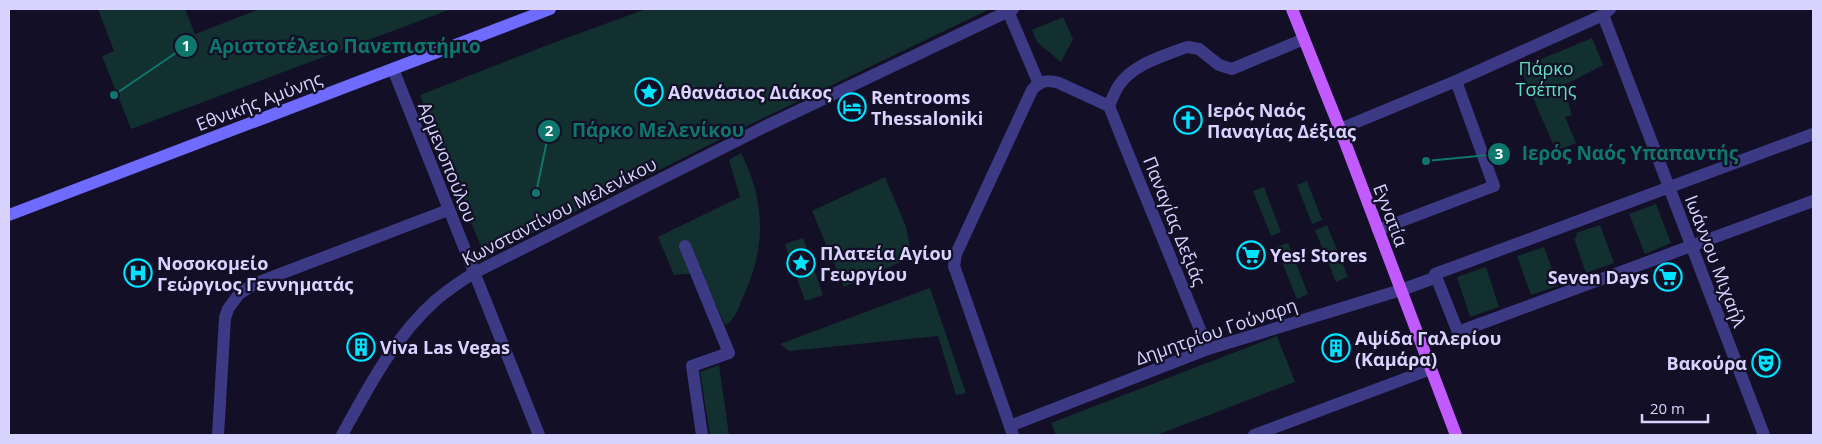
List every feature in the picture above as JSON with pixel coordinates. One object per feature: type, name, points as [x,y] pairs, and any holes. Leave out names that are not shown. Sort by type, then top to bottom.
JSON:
[{"type":"main road","name":"Εθνικής Αμύνης","points":[[9,215],[550,9]]},
{"type":"main road","name":"Εγνατία","points":[[1292,9],[1340,129],[1456,435]]},
{"type":"street","points":[[1010,10],[1043,82]]},
{"type":"street","name":"Κωνσταντίνου Μελενίκου","points":[[342,435],[376,374],[417,319],[439,297],[474,273],[762,128],[1010,10]]},
{"type":"street","points":[[1340,129],[1456,81],[1606,12]]},
{"type":"street","name":"Ιωάννου Μιχαήλ","points":[[1606,12],[1668,188],[1692,245],[1764,435]]},
{"type":"street","points":[[1012,430],[954,266],[956,254],[1032,90],[1043,82],[1055,81],[1109,106],[1119,85],[1131,72],[1152,60],[1184,48],[1199,49],[1219,65],[1232,69],[1304,39]]},
{"type":"street","name":"Αρμενοπούλου","points":[[393,69],[539,435]]},
{"type":"street","points":[[1378,230],[1494,186],[1456,81]]},
{"type":"street","name":"Παναγίας Δεξιάς","points":[[1109,106],[1208,349]]},
{"type":"street","name":"Δημητρίου Γούναρη","points":[[1012,430],[1208,349],[1401,290],[1437,277],[1435,274],[1813,134]]},
{"type":"street","points":[[1437,277],[1458,332],[1813,201]]},
{"type":"street","points":[[218,435],[223,327],[228,309],[239,294],[254,284],[448,210]]},
{"type":"street","points":[[685,246],[728,353],[692,366],[702,435]]},
{"type":"street","points":[[1254,435],[1431,369]]},
{"type":"green space","points":[[98,9],[185,9],[195,34],[260,9],[451,9],[131,129],[102,56],[114,51]]},
{"type":"green space","points":[[646,9],[990,9],[749,125],[485,257],[420,95]]},
{"type":"green space","points":[[1063,17],[1073,39],[1061,62],[1037,42],[1032,30]]},
{"type":"green space","name":"Πάρκο Τσέπης","points":[[1592,38],[1603,65],[1563,86],[1572,115],[1565,117],[1576,143],[1556,151],[1520,68]]},
{"type":"green space","points":[[741,153],[755,189],[759,207],[759,243],[751,279],[732,320],[725,325],[702,273],[674,275],[658,237],[740,197],[729,160]]},
{"type":"green space","points":[[885,177],[906,227],[912,257],[844,287],[812,211]]},
{"type":"green space","points":[[1307,181],[1322,220],[1312,224],[1297,185]]},
{"type":"green space","points":[[1264,187],[1281,232],[1271,236],[1253,191]]},
{"type":"green space","points":[[1656,204],[1671,243],[1645,254],[1629,214]]},
{"type":"green space","points":[[1327,225],[1348,277],[1336,282],[1315,230]]},
{"type":"green space","points":[[1600,225],[1614,263],[1586,273],[1574,238],[1577,237],[1576,233]]},
{"type":"green space","points":[[803,238],[823,295],[805,301],[785,244]]},
{"type":"green space","points":[[1288,243],[1308,294],[1297,299],[1276,247]]},
{"type":"green space","points":[[1544,247],[1558,286],[1531,295],[1517,256]]},
{"type":"green space","points":[[1486,267],[1499,307],[1470,317],[1457,277]]},
{"type":"green space","points":[[930,288],[966,393],[956,395],[938,336],[789,351],[780,344]]},
{"type":"green space","points":[[1277,336],[1295,382],[1157,435],[1056,435],[1051,423]]},
{"type":"green space","points":[[719,365],[729,435],[710,435],[700,372]]},
{"type":"place","name":"Αθανάσιος Διάκος","points":[[649,92]]},
{"type":"place","name":"Αριστοτέλειο Πανεπιστήμιο","points":[[114,95]]},
{"type":"place","name":"Rentrooms Thessaloniki","points":[[852,107]]},
{"type":"place","name":"Ιερός Ναός Παναγίας Δέξιας","points":[[1188,120]]},
{"type":"place","name":"Ιερός Ναός Υπαπαντής","points":[[1426,161]]},
{"type":"place","name":"Πάρκο Μελενίκου","points":[[536,193]]},
{"type":"place","name":"Yes! Stores","points":[[1251,255]]},
{"type":"place","name":"Πλατεία Αγίου Γεωργίου","points":[[801,263]]},
{"type":"place","name":"Νοσοκομείο Γεώργιος Γεννηματάς","points":[[138,273]]},
{"type":"place","name":"Seven Days","points":[[1668,277]]},
{"type":"place","name":"Viva Las Vegas","points":[[361,347]]},
{"type":"place","name":"Αψίδα Γαλερίου (Καμάρα)","points":[[1336,348]]},
{"type":"place","name":"Βακούρα","points":[[1766,363]]}]
